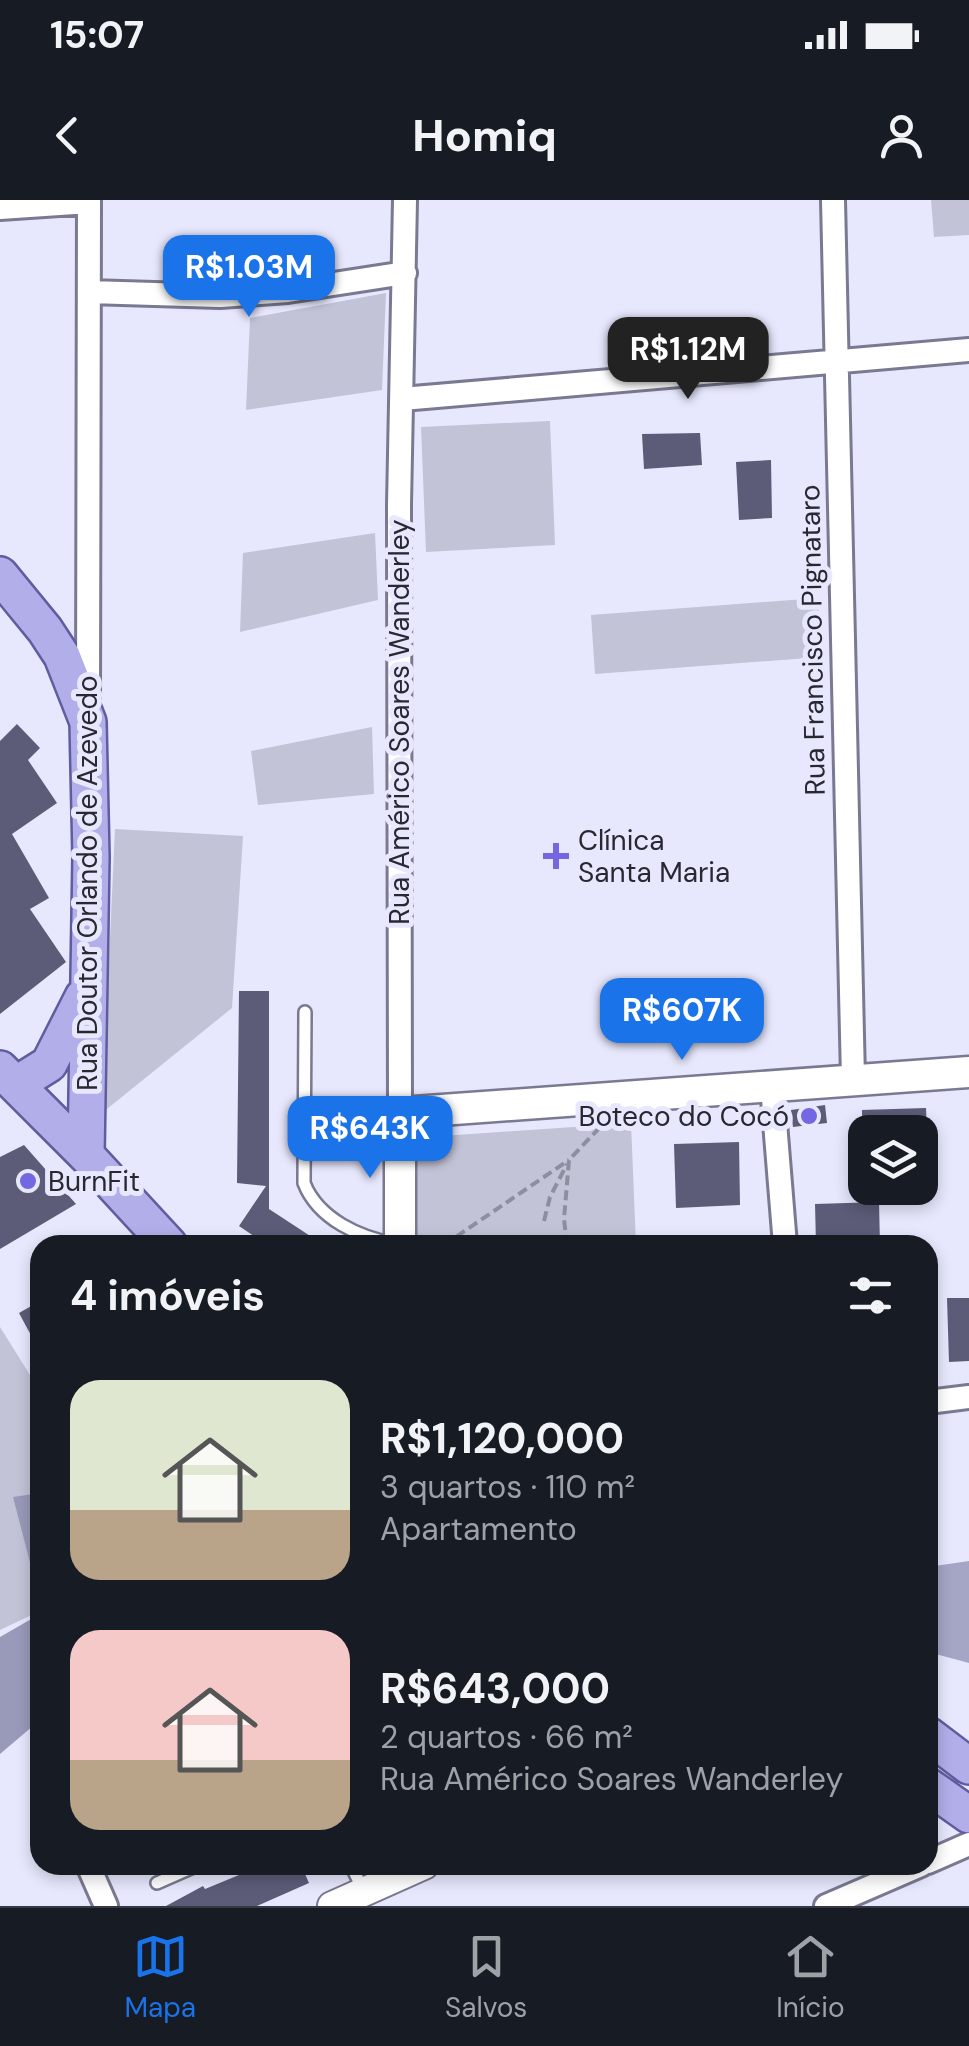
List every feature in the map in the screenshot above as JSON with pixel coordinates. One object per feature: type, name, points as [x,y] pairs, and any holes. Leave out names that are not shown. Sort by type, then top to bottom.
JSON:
[{"type":"main road","points":[[0,575],[46,630],[62,656],[88,722]]},
{"type":"main road","name":"Rua Doutor Orlando de Azevedo","points":[[86,1155],[92,857],[88,722]]},
{"type":"main road","points":[[88,987],[49,1064],[5,1082],[86,1155],[160,1235]]},
{"type":"main road","points":[[400,1113],[969,1072]]},
{"type":"main road","name":"Rua Américo Soares Wanderley","points":[[400,1113],[400,1235]]},
{"type":"main road","points":[[938,1743],[969,1766]]},
{"type":"main road","points":[[938,1793],[969,1815]]},
{"type":"street","name":"Rua Américo Soares Wanderley","points":[[400,1113],[398,505],[404,200]]},
{"type":"street","name":"Rua Francisco Pignataro","points":[[833,200],[853,1079]]},
{"type":"street","points":[[0,208],[89,201]]},
{"type":"street","name":"Rua Doutor Orlando de Azevedo","points":[[88,722],[89,201]]},
{"type":"street","points":[[88,292],[220,296],[288,291],[405,273]]},
{"type":"street","points":[[402,399],[969,350]]},
{"type":"street","points":[[46,630],[62,633],[88,611]]},
{"type":"street","points":[[772,1086],[784,1235]]},
{"type":"street","points":[[938,1401],[969,1397]]},
{"type":"street","points":[[938,1858],[969,1844]]},
{"type":"street","points":[[92,1875],[106,1906]]},
{"type":"street","points":[[332,1906],[402,1875]]},
{"type":"street","points":[[826,1906],[898,1875]]},
{"type":"lane","points":[[306,1012],[304,1184],[310,1198],[361,1235]]},
{"type":"lane","points":[[156,1883],[175,1875]]},
{"type":"lane","points":[[355,1875],[364,1892]]},
{"type":"path","points":[[459,1235],[569,1160],[603,1124]]},
{"type":"path","points":[[544,1220],[569,1160]]},
{"type":"path","points":[[566,1235],[569,1160]]},
{"type":"shaded area","points":[[931,200],[969,200],[969,235],[934,237]]},
{"type":"shaded area","points":[[386,293],[382,390],[246,410],[250,318]]},
{"type":"shaded area","points":[[550,421],[555,545],[426,552],[421,427]]},
{"type":"shaded area","points":[[375,533],[378,600],[240,632],[243,553]]},
{"type":"shaded area","points":[[818,598],[822,657],[595,674],[591,615]]},
{"type":"shaded area","points":[[372,727],[374,794],[258,805],[251,751]]},
{"type":"shaded area","points":[[115,829],[243,836],[232,1008],[102,1113]]},
{"type":"shaded area","points":[[631,1123],[636,1235],[413,1235],[411,1151],[427,1137]]},
{"type":"shaded area","points":[[0,1327],[30,1375],[30,1616],[0,1630]]},
{"type":"shaded area","points":[[30,1494],[30,1562],[13,1497]]},
{"type":"shaded area","points":[[969,1561],[969,1663],[938,1655],[938,1566]]},
{"type":"shaded area","points":[[30,1620],[30,1728],[0,1754],[0,1637]]},
{"type":"building","points":[[700,433],[702,465],[644,469],[642,434]]},
{"type":"building","points":[[771,460],[772,518],[739,520],[736,462]]},
{"type":"building","points":[[17,724],[40,748],[28,760],[57,803],[12,834],[49,898],[30,909],[66,962],[0,1014],[0,741]]},
{"type":"building","points":[[239,991],[269,991],[269,1209],[309,1235],[252,1235],[239,1226],[266,1186],[237,1183]]},
{"type":"building","name":"Boteco do Cocó","points":[[825,1105],[827,1123],[793,1127],[791,1110]]},
{"type":"building","points":[[926,1108],[926,1115],[862,1115],[862,1110]]},
{"type":"building","points":[[739,1142],[740,1205],[676,1208],[674,1144]]},
{"type":"building","name":"BurnFit","points":[[24,1145],[76,1204],[0,1249],[0,1157]]},
{"type":"building","points":[[815,1204],[879,1205],[880,1235],[816,1235]]},
{"type":"building","points":[[947,1298],[969,1298],[969,1361],[949,1362]]},
{"type":"building","points":[[30,1307],[30,1333],[19,1313]]},
{"type":"building","points":[[239,1875],[305,1875],[309,1883],[257,1906],[166,1906],[203,1886],[205,1889]]},
{"type":"place","name":"Clínica Santa Maria","points":[[556,856]]},
{"type":"place","name":"Boteco do Cocó","points":[[809,1116]]},
{"type":"place","name":"BurnFit","points":[[28,1181]]}]
